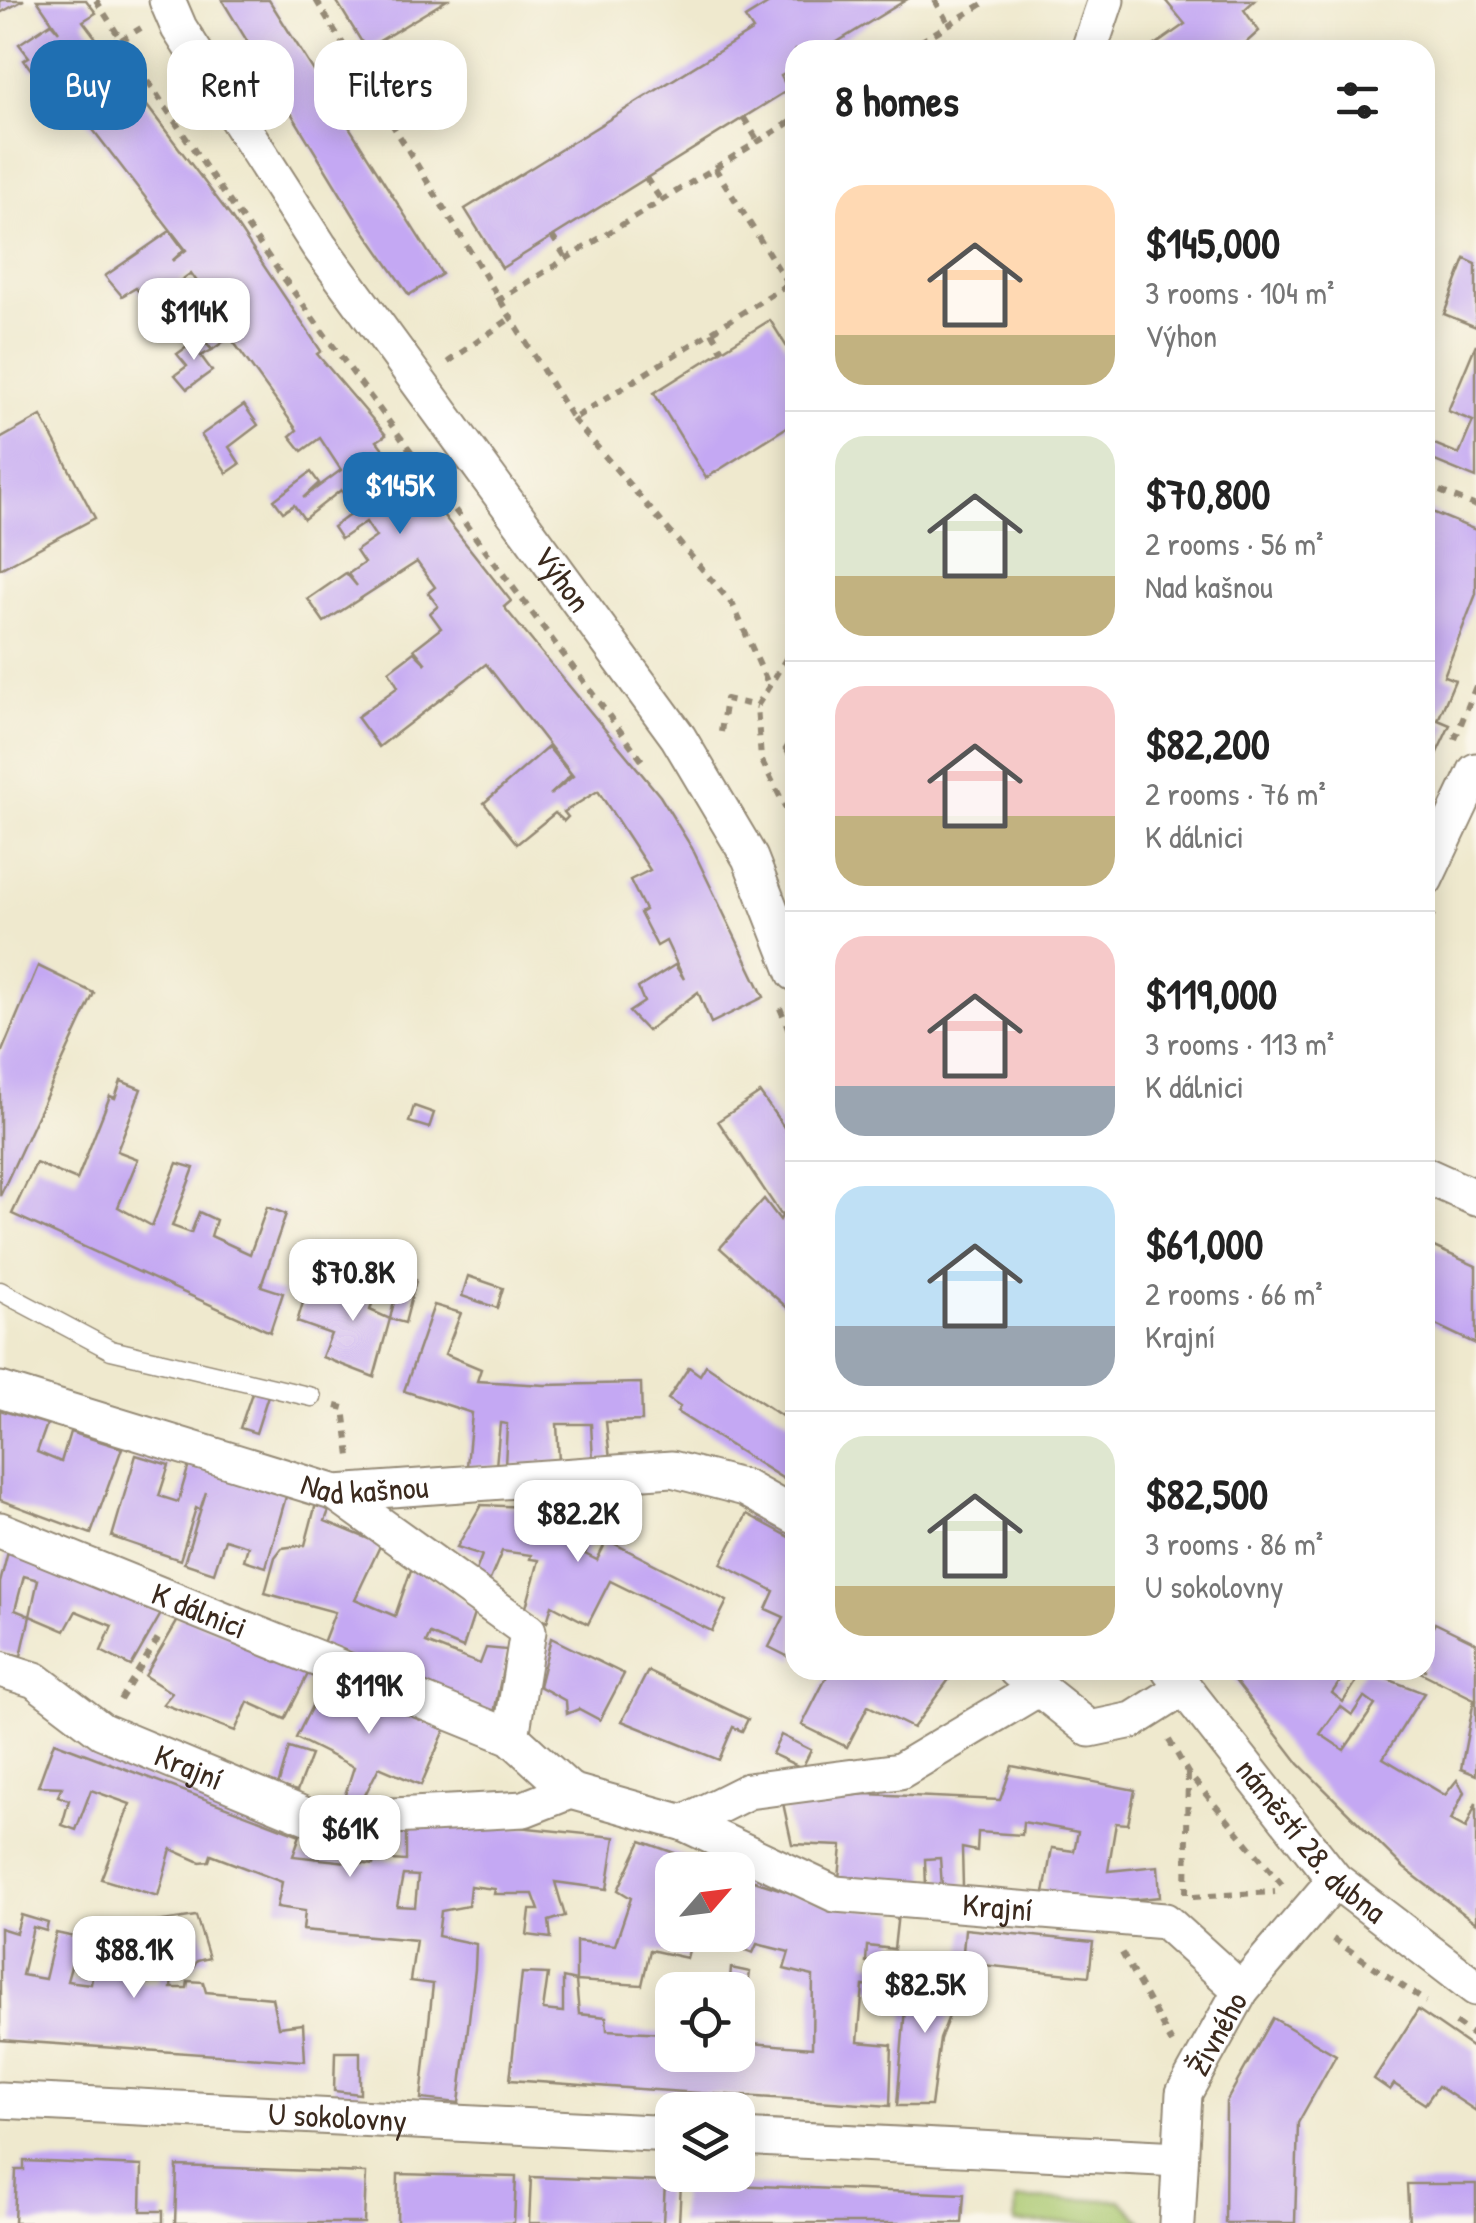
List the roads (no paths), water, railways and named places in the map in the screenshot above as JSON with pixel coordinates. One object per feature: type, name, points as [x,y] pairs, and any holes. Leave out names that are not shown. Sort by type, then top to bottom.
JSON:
[{"type":"street","name":"Výhon","points":[[167,0],[180,28],[319,246],[678,737],[750,858],[784,982]]},
{"type":"street","points":[[1092,40],[1106,0]]},
{"type":"street","points":[[1435,858],[1476,771]]},
{"type":"street","points":[[1435,1180],[1476,1198]]},
{"type":"street","name":"Nad kašnou","points":[[0,1390],[345,1492],[672,1469],[745,1488],[785,1510]]},
{"type":"street","points":[[345,1492],[528,1631],[511,1736]]},
{"type":"street","name":"K dálnici","points":[[0,1530],[182,1600],[511,1736],[570,1791]]},
{"type":"street","name":"Krajní","points":[[0,1670],[35,1680],[102,1731],[316,1820],[524,1809],[570,1791],[684,1823],[835,1894],[1164,1920],[1241,1990]]},
{"type":"street","points":[[684,1823],[748,1791],[900,1771],[1027,1680]]},
{"type":"street","points":[[1029,1680],[1090,1729],[1133,1720],[1152,1708],[1176,1680]]},
{"type":"street","name":"náměstí 28. dubna","points":[[1176,1680],[1336,1880],[1476,1988]]},
{"type":"street","name":"Živného","points":[[1177,2223],[1184,2093],[1241,1990],[1301,1912],[1336,1880]]},
{"type":"street","name":"U sokolovny","points":[[0,2100],[655,2133]]},
{"type":"street","points":[[755,2138],[1180,2159]]},
{"type":"lane","points":[[0,1291],[111,1350],[312,1397]]}]
